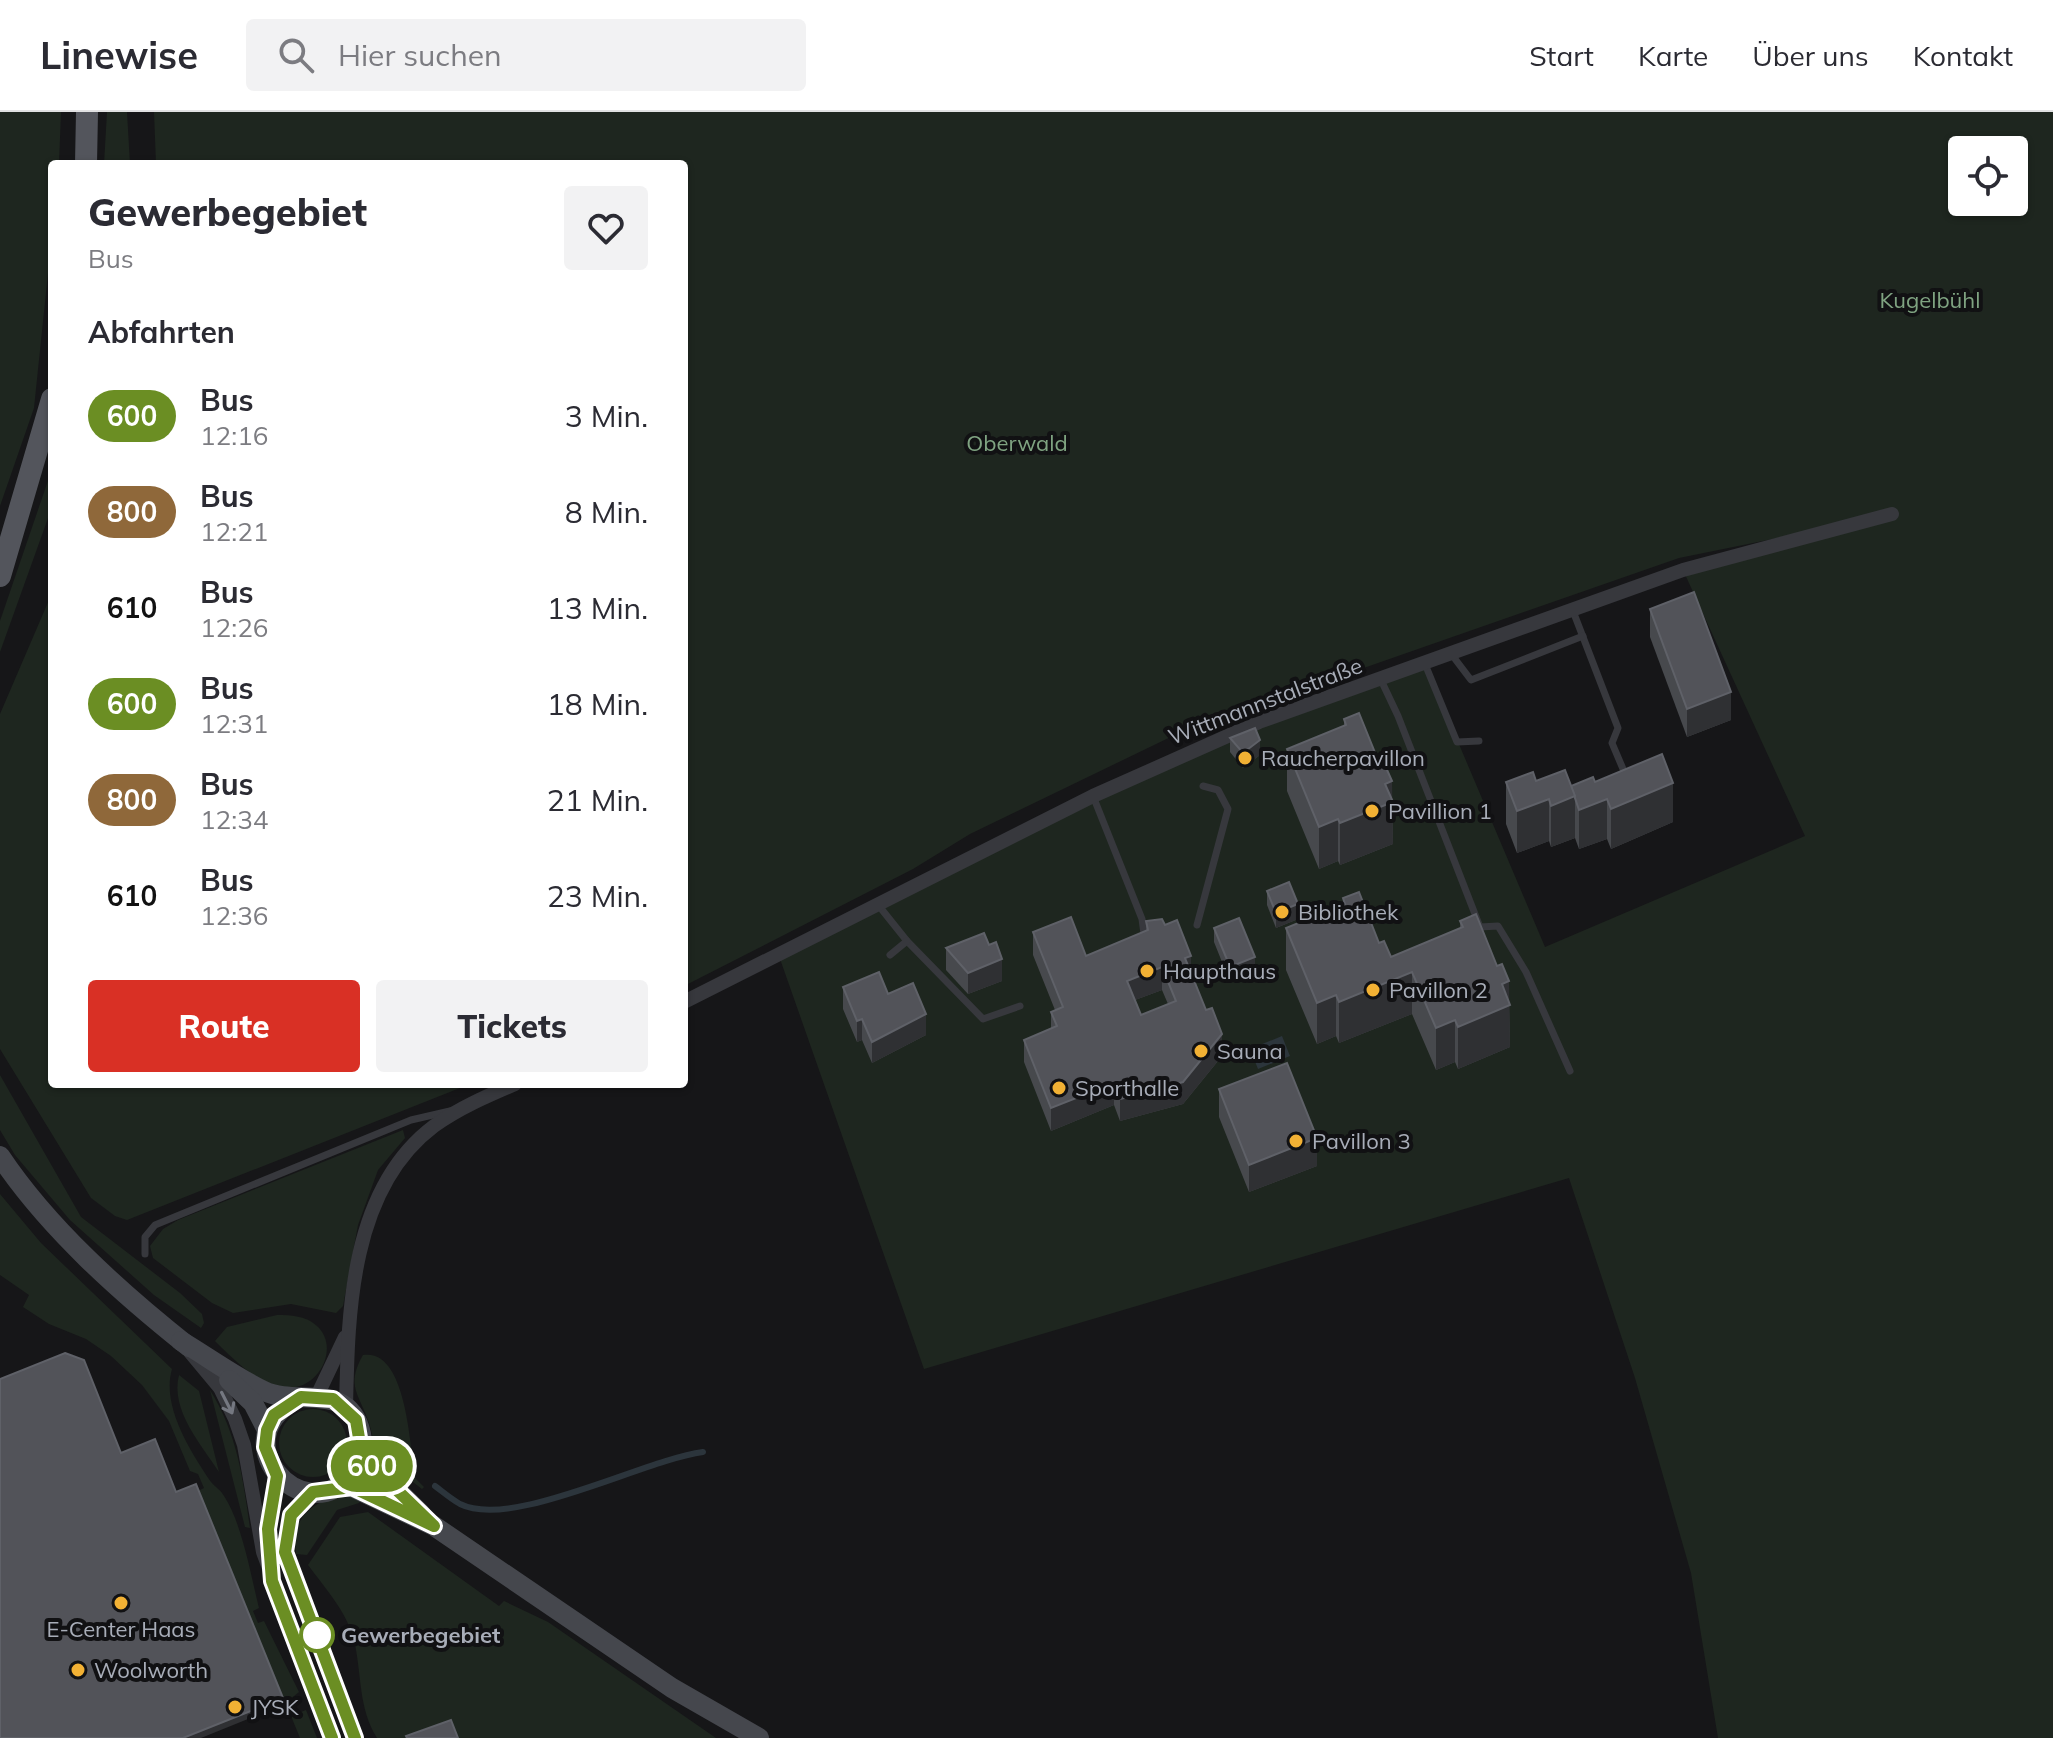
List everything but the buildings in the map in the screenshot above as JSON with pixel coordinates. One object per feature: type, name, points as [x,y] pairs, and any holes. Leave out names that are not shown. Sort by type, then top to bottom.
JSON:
[{"type":"main road","points":[[86,160],[87,112]]},
{"type":"main road","points":[[0,576],[48,413]]},
{"type":"street","name":"Wittmannstalstraße","points":[[688,1000],[1093,796],[1259,722],[1736,553],[1892,514]]},
{"type":"street","points":[[336,1487],[357,1465],[361,1450],[361,1435],[346,1408],[347,1333],[366,1229],[383,1184],[431,1128],[461,1108],[506,1088]]},
{"type":"street","points":[[0,1156],[15,1178],[69,1237],[181,1341],[238,1387],[262,1416],[267,1430]]},
{"type":"street","points":[[272,1581],[268,1529],[277,1476],[265,1447],[267,1430],[274,1415],[309,1396],[347,1333]]},
{"type":"street","points":[[181,1341],[263,1391],[279,1397],[309,1396],[346,1408]]},
{"type":"street","points":[[181,1341],[220,1388],[235,1419],[244,1445],[257,1530],[272,1581],[332,1738]]},
{"type":"street","points":[[361,1450],[368,1462],[434,1526]]},
{"type":"street","points":[[277,1476],[300,1491],[352,1487],[434,1526],[672,1688],[759,1738]]},
{"type":"street","points":[[313,1492],[291,1515],[285,1552],[355,1738]]},
{"type":"lane","points":[[1573,611],[1618,728],[1612,743],[1627,778]]},
{"type":"lane","points":[[1452,655],[1471,680],[1583,636]]},
{"type":"lane","points":[[1425,664],[1457,742],[1479,741]]},
{"type":"lane","points":[[1381,680],[1480,927],[1498,926],[1526,972],[1570,1071]]},
{"type":"lane","points":[[1197,925],[1228,809],[1218,790],[1203,786]]},
{"type":"lane","points":[[1093,796],[1142,919],[1144,934]]},
{"type":"lane","points":[[879,906],[907,941],[983,1019],[1020,1006]]},
{"type":"lane","points":[[890,955],[907,941]]},
{"type":"lane","points":[[145,1254],[145,1237],[155,1225],[411,1120],[461,1108]]},
{"type":"green space","points":[[0,112],[61,112],[59,160],[48,160],[48,273],[34,408],[0,506]]},
{"type":"green space","points":[[107,112],[127,112],[130,160],[104,160]]},
{"type":"green space","points":[[154,112],[2053,112],[2053,1738],[1718,1738],[1691,1573],[1635,1378],[1569,1178],[924,1369],[779,956],[1189,752],[1425,664],[1545,947],[1805,836],[1683,570],[1872,519],[1679,558],[1183,731],[970,834],[913,869],[688,984],[688,160],[156,160]]},
{"type":"green space","points":[[48,481],[48,518],[0,652],[0,621]]},
{"type":"green space","points":[[48,602],[48,1088],[460,1088],[127,1220],[115,1216],[91,1198],[0,1049],[0,714]]},
{"type":"green space","points":[[0,1075],[81,1217],[180,1293],[202,1314],[204,1323],[201,1328],[154,1295],[70,1220],[15,1155],[0,1130]]},
{"type":"green space","points":[[403,1130],[405,1138],[378,1170],[358,1225],[343,1306],[336,1313],[291,1304],[233,1313],[212,1303],[153,1258],[150,1246],[163,1229],[178,1220]]},
{"type":"green space","points":[[0,1194],[41,1243],[172,1369],[170,1383],[174,1413],[187,1443],[211,1482],[223,1494],[236,1520],[259,1608],[253,1611],[258,1623],[264,1621],[299,1692],[283,1705],[196,1492],[204,1488],[198,1474],[190,1471],[169,1421],[142,1385],[111,1356],[86,1339],[49,1324],[23,1307],[29,1295],[0,1275]]},
{"type":"green space","points":[[277,1315],[303,1318],[319,1328],[326,1342],[326,1358],[318,1373],[305,1384],[287,1388],[266,1383],[245,1369],[215,1341],[227,1327]]},
{"type":"green space","points":[[363,1355],[378,1357],[389,1367],[397,1383],[408,1424],[415,1478],[424,1487],[422,1489],[387,1462],[383,1467],[377,1456],[355,1383]]},
{"type":"green space","points":[[179,1375],[199,1391],[219,1472],[183,1414],[177,1388]]},
{"type":"green space","points":[[210,1390],[233,1439],[250,1528],[245,1527]]},
{"type":"green space","points":[[313,1409],[337,1419],[347,1443],[337,1467],[313,1477],[289,1467],[279,1443],[289,1419]]},
{"type":"green space","points":[[348,1495],[362,1498],[359,1503],[337,1510],[307,1555],[296,1554],[297,1530],[307,1512],[325,1501]]},
{"type":"green space","points":[[368,1512],[499,1606],[504,1601],[548,1622],[716,1738],[377,1738],[363,1703],[351,1630],[335,1601],[308,1565],[340,1517]]},
{"type":"green space","points":[[306,1710],[317,1738],[300,1738],[291,1716]]},
{"type":"shaded area","points":[[1282,1036],[1290,1056],[1258,1069],[1250,1049]]},
{"type":"waterway","points":[[435,1486],[460,1504],[483,1510],[511,1508],[544,1501],[703,1452]]},
{"type":"bus line","name":"600","points":[[332,1738],[272,1581],[268,1529],[277,1476],[265,1447],[267,1430],[274,1415],[286,1404],[301,1397],[333,1399],[346,1408],[356,1420],[361,1435],[361,1450],[368,1462],[434,1526],[352,1487],[313,1492],[300,1502],[291,1515],[285,1552],[355,1738]]},
{"type":"place","name":"Raucherpavillon","points":[[1245,758]]},
{"type":"place","name":"Pavillion 1","points":[[1372,811]]},
{"type":"place","name":"Bibliothek","points":[[1282,912]]},
{"type":"place","name":"Haupthaus","points":[[1147,971]]},
{"type":"place","name":"Pavillon 2","points":[[1373,990]]},
{"type":"place","name":"Sauna","points":[[1201,1051]]},
{"type":"place","name":"Sporthalle","points":[[1059,1088]]},
{"type":"place","name":"Pavillon 3","points":[[1296,1141]]},
{"type":"place","name":"E-Center Haas","points":[[121,1603]]},
{"type":"place","name":"Gewerbegebiet","points":[[317,1635]]},
{"type":"place","name":"Woolworth","points":[[78,1670]]},
{"type":"place","name":"JYSK","points":[[235,1707]]},
{"type":"park label","name":"Kugelbühl","points":[[1930,300]]},
{"type":"park label","name":"Oberwald","points":[[1017,443]]}]
